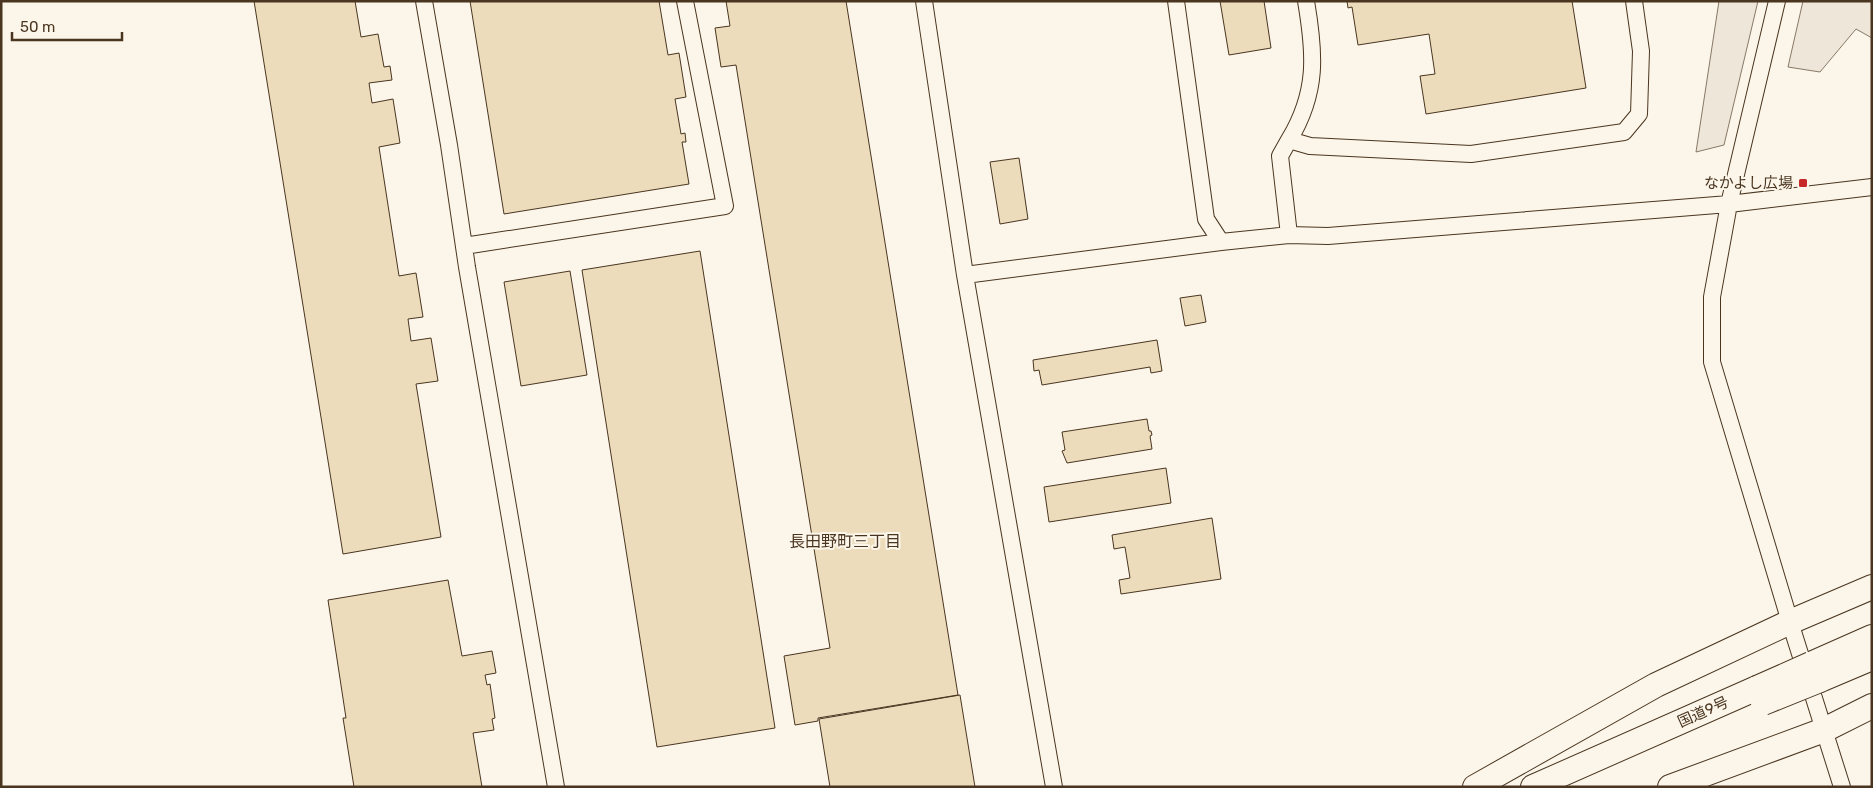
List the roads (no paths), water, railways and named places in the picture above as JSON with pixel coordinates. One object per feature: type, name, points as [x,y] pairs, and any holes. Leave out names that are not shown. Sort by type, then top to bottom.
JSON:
[{"type":"highway","points":[[1475,787],[1656,685],[1790,622],[1872,588]]},
{"type":"highway","name":"国道9号","points":[[1533,787],[1816,672],[1872,638]]},
{"type":"highway","name":"国道9号","points":[[1816,672],[1872,658]]},
{"type":"highway","name":"国道9号","points":[[1574,787],[1760,696]]},
{"type":"highway","points":[[1670,787],[1824,730],[1872,706]]},
{"type":"street","points":[[424,1],[556,787]]},
{"type":"street","points":[[464,246],[725,206],[685,1]]},
{"type":"street","points":[[924,1],[965,275],[1054,787]]},
{"type":"street","points":[[1176,1],[1206,218],[1221,242]]},
{"type":"street","points":[[1289,234],[1280,156],[1308,98],[1313,76],[1312,38],[1306,1]]},
{"type":"street","points":[[1289,140],[1310,146],[1471,154],[1624,132],[1639,114],[1641,51],[1634,1]]},
{"type":"street","points":[[1778,1],[1729,204],[1712,298],[1712,362],[1842,787]]},
{"type":"street","points":[[965,275],[1289,234],[1328,236],[1729,204],[1872,187]]},
{"type":"place","name":"なかよし広場","points":[[1803,183]]},
{"type":"district","name":"長田野町三丁目","points":[[845,541]]}]
